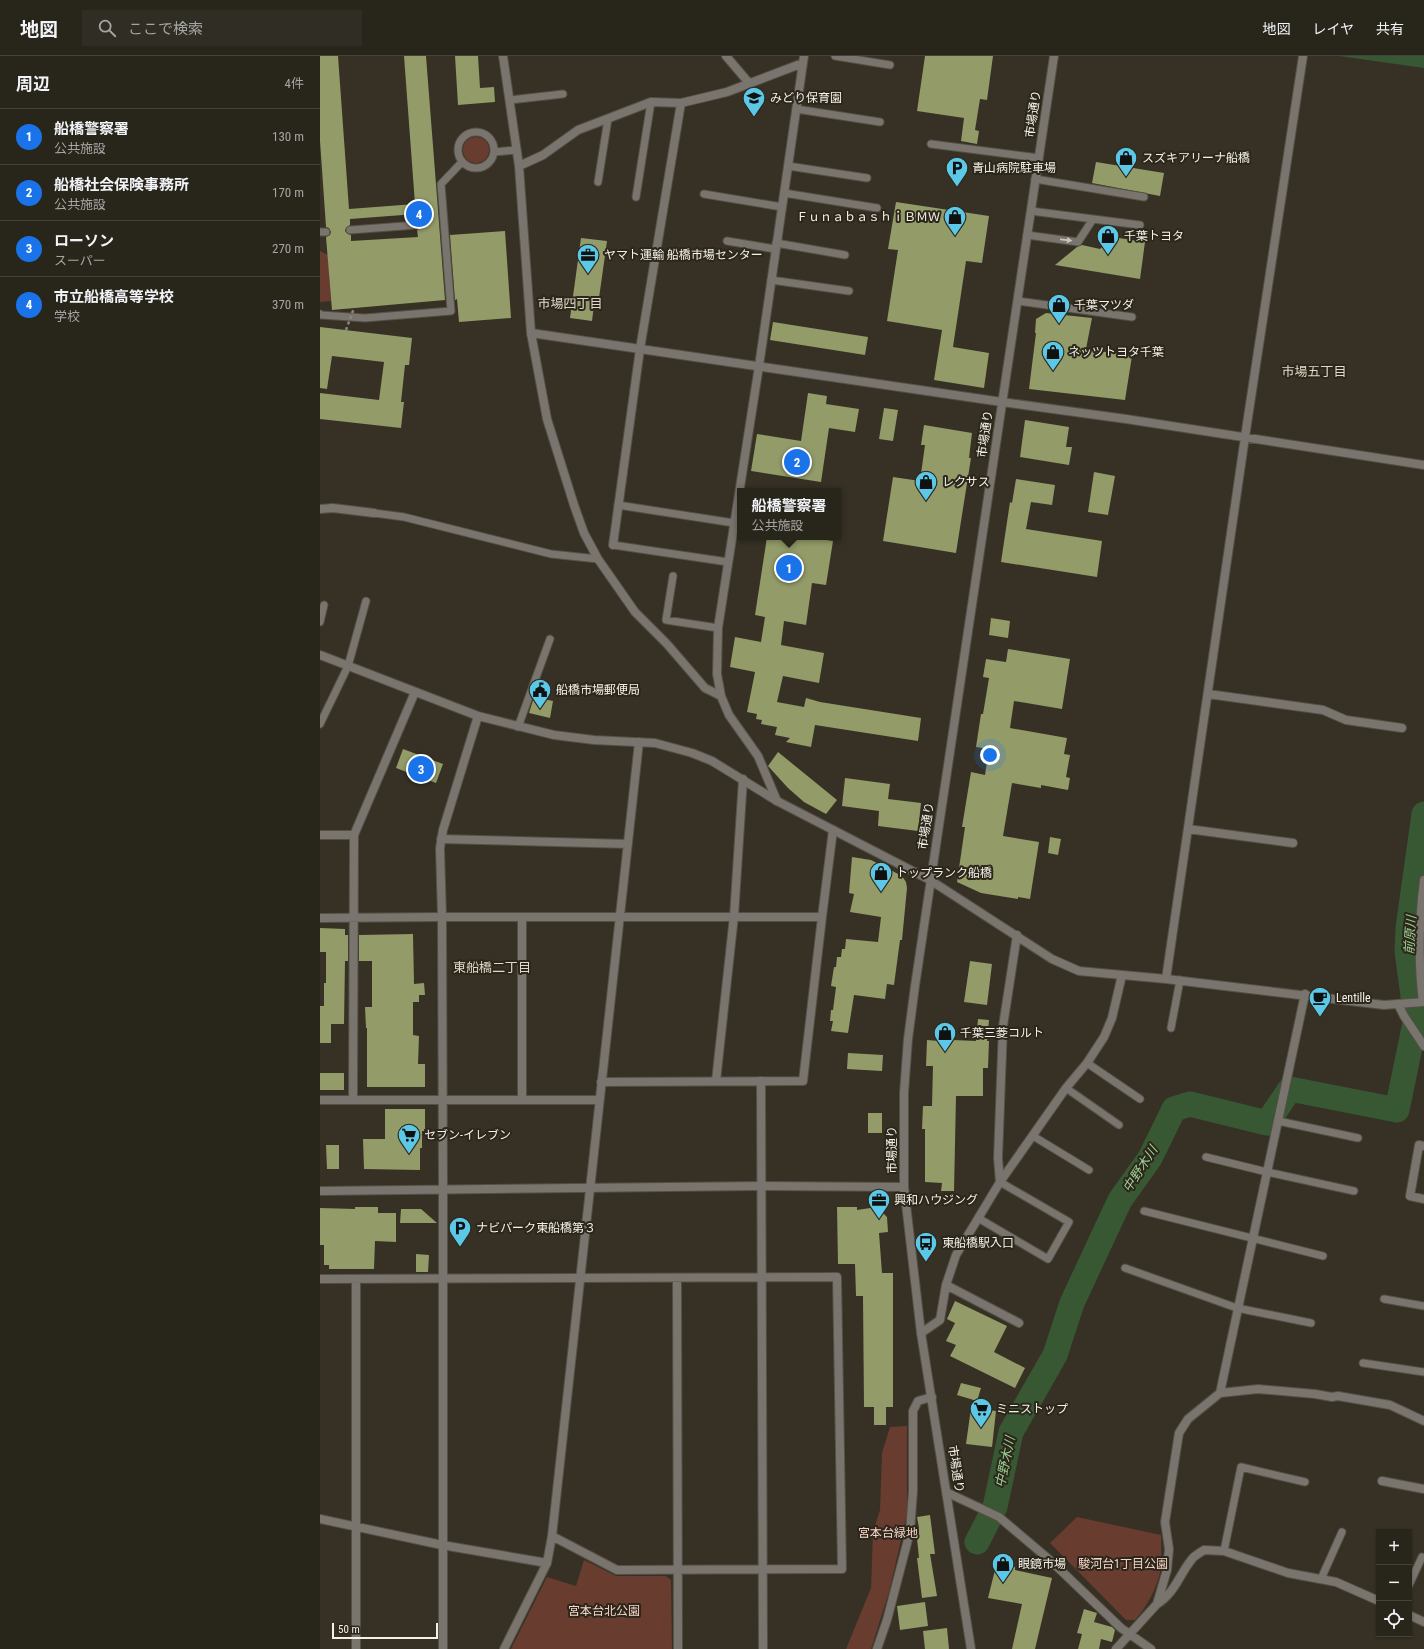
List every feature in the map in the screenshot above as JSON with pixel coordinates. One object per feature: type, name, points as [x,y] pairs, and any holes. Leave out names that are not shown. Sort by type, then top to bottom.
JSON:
[{"type":"street","points":[[503,56],[519,166],[531,333],[546,419],[574,505],[584,533],[598,559],[635,612],[667,644],[705,688],[721,696]]},
{"type":"street","points":[[726,56],[749,83]]},
{"type":"street","name":"市場通り","points":[[971,1649],[922,1333],[904,1187],[904,1093],[908,1039],[930,880],[1054,56]]},
{"type":"street","points":[[1166,979],[1245,437],[1303,56]]},
{"type":"street","points":[[519,166],[543,155],[578,130],[651,102],[681,103],[727,92],[803,60]]},
{"type":"street","points":[[740,488],[759,366],[803,60]]},
{"type":"street","points":[[613,545],[640,349],[681,103]]},
{"type":"street","points":[[531,333],[1245,437],[1424,465]]},
{"type":"street","points":[[737,504],[718,628],[717,674],[721,696],[729,715],[758,756],[777,801]]},
{"type":"street","points":[[320,509],[333,508],[374,513]]},
{"type":"street","points":[[320,655],[478,716],[518,727],[554,735],[594,740],[639,742],[666,746],[692,753],[712,761],[777,801],[930,880],[1052,959],[1079,971],[1180,980],[1305,994],[1384,1005],[1422,1002],[1420,950],[1421,903],[1424,880]]},
{"type":"street","points":[[354,1100],[354,835],[416,692]]},
{"type":"street","points":[[1208,694],[1323,710],[1346,720],[1402,728]]},
{"type":"street","points":[[443,1649],[442,917],[440,848],[441,839],[478,716]]},
{"type":"street","points":[[504,1649],[547,1563],[552,1536],[579,1278],[639,742]]},
{"type":"street","points":[[716,1081],[734,916],[743,779]]},
{"type":"street","points":[[1188,829],[1293,843]]},
{"type":"street","points":[[601,1082],[803,1081],[833,830]]},
{"type":"street","points":[[320,835],[354,835]]},
{"type":"street","points":[[441,839],[628,844]]},
{"type":"street","points":[[522,917],[522,1099]]},
{"type":"street","points":[[320,918],[822,917]]},
{"type":"street","points":[[1000,1182],[998,1158],[1004,1026],[1017,935]]},
{"type":"street","points":[[922,1333],[940,1320],[946,1285],[956,1255],[1000,1182],[1066,1088],[1087,1063],[1104,1037],[1112,1018],[1122,975]]},
{"type":"street","points":[[1220,1393],[1305,994]]},
{"type":"street","points":[[1401,1004],[1404,1016],[1424,1046]]},
{"type":"street","points":[[761,1081],[760,1186],[763,1649]]},
{"type":"street","points":[[320,1100],[599,1100]]},
{"type":"street","points":[[1424,1146],[1419,1145],[1410,1196],[1424,1199]]},
{"type":"street","points":[[320,1191],[760,1186],[904,1187]]},
{"type":"street","points":[[320,1279],[442,1280],[837,1277],[842,1569],[617,1570],[552,1536]]},
{"type":"street","points":[[677,1278],[678,1649]]},
{"type":"street","points":[[356,1280],[356,1649]]},
{"type":"street","points":[[946,1285],[1019,1323]]},
{"type":"street","points":[[1157,1604],[1167,1570],[1169,1549],[1165,1522],[1179,1433],[1188,1419],[1220,1393],[1258,1389],[1315,1394],[1332,1398],[1338,1396],[1390,1405],[1424,1421]]},
{"type":"street","points":[[877,1649],[887,1620],[910,1532],[913,1491],[913,1411],[918,1401],[932,1397]]},
{"type":"street","points":[[1382,1481],[1424,1489]]},
{"type":"street","points":[[948,1493],[999,1518],[1051,1561],[1121,1628],[1151,1649]]},
{"type":"street","points":[[320,1519],[442,1545],[547,1563]]},
{"type":"street","points":[[1116,1649],[1157,1604],[1166,1599],[1180,1580],[1192,1559],[1204,1550],[1224,1551],[1288,1573],[1336,1582],[1376,1600]]},
{"type":"street","points":[[1412,1616],[1424,1622]]},
{"type":"lane","points":[[835,56],[890,64]]},
{"type":"lane","points":[[510,100],[563,94]]},
{"type":"lane","points":[[636,196],[651,102]]},
{"type":"lane","points":[[796,109],[880,122]]},
{"type":"lane","points":[[598,182],[608,119]]},
{"type":"lane","points":[[478,131],[490,138],[494,152],[488,164],[474,168],[462,162],[458,148],[464,135],[478,131]]},
{"type":"lane","points":[[930,144],[1039,158]]},
{"type":"lane","points":[[494,152],[517,150]]},
{"type":"lane","points":[[320,314],[365,318],[451,311],[441,223],[441,184],[462,162]]},
{"type":"lane","points":[[788,166],[868,178]]},
{"type":"lane","points":[[1035,179],[1144,197]]},
{"type":"lane","points":[[784,193],[877,208]]},
{"type":"lane","points":[[704,194],[782,207]]},
{"type":"lane","points":[[1031,211],[1140,226]]},
{"type":"lane","points":[[1027,235],[1078,242],[1093,219]]},
{"type":"lane","points":[[350,230],[417,225]]},
{"type":"lane","points":[[727,242],[776,246],[845,255]]},
{"type":"lane","points":[[771,280],[849,291]]},
{"type":"lane","points":[[1018,300],[1132,317]]},
{"type":"lane","points":[[618,505],[734,523]]},
{"type":"lane","points":[[374,513],[404,517],[551,554],[598,559]]},
{"type":"lane","points":[[613,545],[728,562]]},
{"type":"lane","points":[[673,576],[666,620],[718,628]]},
{"type":"lane","points":[[320,724],[348,666],[366,601]]},
{"type":"lane","points":[[320,622],[324,605]]},
{"type":"lane","points":[[518,727],[550,639]]},
{"type":"lane","points":[[1171,1028],[1180,980]]},
{"type":"lane","points":[[1087,1063],[1140,1099]]},
{"type":"lane","points":[[1066,1088],[1119,1125]]},
{"type":"lane","points":[[1278,1121],[1358,1138]]},
{"type":"lane","points":[[1033,1136],[1089,1170]]},
{"type":"lane","points":[[1206,1157],[1354,1191]]},
{"type":"lane","points":[[978,1218],[1048,1259],[1069,1222],[1000,1182]]},
{"type":"lane","points":[[1144,1211],[1323,1256]]},
{"type":"lane","points":[[1125,1268],[1237,1308],[1311,1323]]},
{"type":"lane","points":[[1384,1299],[1424,1306]]},
{"type":"lane","points":[[1363,1362],[1424,1372]]},
{"type":"lane","points":[[1224,1551],[1241,1467],[1305,1482]]},
{"type":"lane","points":[[1320,1579],[1342,1532]]},
{"type":"lane","points":[[1412,1579],[1422,1557]]},
{"type":"path","points":[[346,330],[354,308]]},
{"type":"green space","points":[[476,137],[485,141],[489,150],[485,159],[476,163],[467,159],[463,150],[467,141]]},
{"type":"green space","points":[[320,251],[328,255],[331,301],[320,302]]},
{"type":"green space","name":"宮本台緑地","points":[[907,1426],[907,1514],[889,1592],[871,1649],[846,1649],[871,1588],[873,1532],[880,1510],[882,1453],[890,1427]]},
{"type":"green space","name":"駿河台1丁目公園","points":[[1077,1517],[1161,1535],[1161,1562],[1158,1581],[1144,1609],[1135,1620],[1126,1620],[1050,1543]]},
{"type":"green space","name":"宮本台北公園","points":[[584,1560],[616,1576],[666,1576],[671,1580],[672,1649],[511,1649],[547,1577],[576,1586]]},
{"type":"shaded area","points":[[1339,56],[1424,56],[1424,68]]},
{"type":"building","points":[[320,56],[338,56],[349,209],[415,204],[404,56],[426,56],[445,300],[332,310],[326,237],[330,235],[331,232],[329,228],[326,227],[320,141]],"holes":[[[416,214],[417,220],[422,224],[421,228],[417,230],[418,237],[351,241],[351,235],[345,231],[350,225],[350,219]]]},
{"type":"building","points":[[455,56],[478,56],[480,88],[494,87],[495,102],[458,105]]},
{"type":"building","points":[[925,56],[993,56],[987,100],[980,99],[975,130],[979,131],[977,144],[961,141],[964,118],[917,111]]},
{"type":"building","points":[[1096,162],[1164,173],[1160,196],[1092,183]]},
{"type":"building","points":[[896,202],[989,216],[982,263],[966,261],[953,347],[989,353],[984,388],[934,380],[942,330],[887,321],[898,250],[888,249]]},
{"type":"building","points":[[505,231],[511,318],[459,322],[457,299],[455,300],[450,235]]},
{"type":"building","points":[[1112,237],[1145,242],[1140,279],[1055,265],[1077,247],[1082,245],[1100,249]]},
{"type":"building","points":[[581,238],[607,241],[599,298],[595,297],[592,321],[570,318]]},
{"type":"building","points":[[1046,313],[1092,318],[1086,349],[1132,356],[1125,400],[1029,389],[1036,333],[1036,319]]},
{"type":"building","points":[[773,322],[868,337],[865,355],[770,340]]},
{"type":"building","points":[[320,327],[412,338],[409,365],[405,365],[401,402],[404,402],[401,428],[320,419],[320,393],[379,400],[384,362],[332,356],[327,389],[320,388]]},
{"type":"building","points":[[808,393],[827,396],[826,404],[859,409],[855,432],[829,428],[821,482],[751,471],[757,434],[801,441]]},
{"type":"building","points":[[884,408],[898,410],[893,441],[879,439]]},
{"type":"building","points":[[1025,420],[1069,427],[1066,447],[1072,447],[1069,465],[1020,457]]},
{"type":"building","points":[[924,425],[972,433],[969,458],[971,458],[956,553],[883,541],[893,477],[920,481],[925,445],[921,445]]},
{"type":"building","points":[[1094,472],[1115,476],[1108,515],[1088,512]]},
{"type":"building","points":[[1016,479],[1055,485],[1052,505],[1031,502],[1026,529],[1102,541],[1097,577],[1001,562],[1010,502],[1012,503]]},
{"type":"building","points":[[767,540],[833,541],[826,585],[812,583],[806,625],[784,621],[781,645],[824,653],[819,683],[783,676],[777,702],[804,707],[806,698],[820,702],[921,718],[918,741],[815,725],[811,747],[786,742],[790,738],[775,735],[777,727],[761,724],[762,720],[756,719],[757,714],[747,712],[755,672],[730,667],[735,637],[761,642],[765,617],[755,615]]},
{"type":"building","points":[[991,618],[1010,621],[1008,638],[989,635]]},
{"type":"building","points":[[1008,649],[1070,659],[1062,709],[1014,701],[1010,728],[1067,738],[1064,754],[1070,755],[1066,777],[1070,778],[1068,790],[1041,785],[1041,788],[1012,783],[1003,836],[1039,842],[1030,899],[1018,897],[1018,899],[981,893],[957,882],[965,827],[962,827],[971,772],[985,775],[989,749],[976,747],[989,678],[983,677],[986,659],[1006,662]]},
{"type":"building","points":[[534,697],[553,701],[550,718],[529,713]]},
{"type":"building","points":[[403,749],[443,764],[436,783],[396,768]]},
{"type":"building","points":[[778,752],[837,800],[826,814],[804,802],[788,788],[768,766]]},
{"type":"building","points":[[845,778],[890,784],[888,799],[921,803],[918,831],[878,826],[879,811],[842,806]]},
{"type":"building","points":[[1050,837],[1061,839],[1058,855],[1048,853]]},
{"type":"building","points":[[852,857],[871,860],[902,876],[906,882],[907,888],[902,940],[900,940],[894,985],[887,984],[885,999],[854,995],[848,1033],[831,1031],[833,1021],[830,1021],[831,1010],[833,1010],[836,987],[831,986],[834,967],[836,967],[837,957],[841,957],[842,949],[845,949],[846,939],[878,942],[881,917],[850,912],[854,894],[849,893]]},
{"type":"building","points":[[320,928],[345,929],[345,935],[348,935],[348,961],[345,961],[344,1024],[331,1024],[331,1043],[320,1043],[320,1006],[324,1006],[326,952],[320,952]]},
{"type":"building","points":[[413,934],[414,984],[424,983],[425,995],[419,995],[419,1002],[413,1002],[413,1035],[419,1036],[418,1064],[425,1064],[425,1087],[367,1087],[367,1028],[365,1007],[372,1007],[372,961],[359,961],[359,935]]},
{"type":"building","points":[[970,961],[992,964],[987,1005],[964,1002]]},
{"type":"building","points":[[978,1019],[989,1020],[987,1041],[989,1041],[988,1068],[983,1068],[983,1096],[956,1096],[954,1191],[941,1191],[942,1183],[925,1182],[925,1129],[922,1129],[923,1106],[932,1106],[933,1066],[926,1066],[927,1040],[939,1041],[940,1033],[953,1034],[953,1040],[976,1041]]},
{"type":"building","points":[[848,1053],[883,1055],[882,1071],[847,1069]]},
{"type":"building","points":[[320,1073],[344,1073],[344,1090],[320,1090]]},
{"type":"building","points":[[385,1109],[425,1109],[425,1129],[422,1131],[422,1148],[420,1148],[420,1170],[364,1169],[363,1139],[385,1139]]},
{"type":"building","points":[[868,1113],[882,1113],[882,1133],[868,1133]]},
{"type":"building","points":[[326,1145],[339,1145],[339,1169],[327,1169]]},
{"type":"building","points":[[355,1207],[378,1207],[378,1213],[396,1213],[396,1242],[375,1241],[374,1269],[329,1269],[329,1265],[324,1265],[324,1245],[320,1245],[320,1208],[355,1209]]},
{"type":"building","points":[[837,1207],[857,1207],[857,1210],[877,1207],[887,1217],[888,1232],[879,1233],[882,1273],[893,1273],[893,1407],[886,1407],[886,1425],[874,1425],[874,1407],[864,1407],[863,1296],[856,1296],[855,1264],[838,1264]]},
{"type":"building","points":[[401,1209],[421,1209],[437,1223],[400,1223]]},
{"type":"building","points":[[416,1254],[429,1255],[428,1272],[416,1272]]},
{"type":"building","points":[[955,1301],[1007,1326],[994,1352],[1025,1368],[1015,1388],[950,1356],[956,1345],[946,1341],[955,1323],[947,1319]]},
{"type":"building","points":[[961,1383],[981,1388],[977,1401],[957,1395]]},
{"type":"building","points":[[971,1408],[996,1411],[992,1447],[966,1444]]},
{"type":"building","points":[[930,1515],[935,1554],[930,1554],[937,1596],[922,1598],[917,1558],[919,1558],[916,1529],[919,1528],[917,1517]]},
{"type":"building","points":[[997,1562],[1015,1567],[1015,1570],[1052,1578],[1035,1649],[1012,1649],[1022,1604],[988,1598]]},
{"type":"building","points":[[925,1602],[928,1626],[900,1630],[897,1606]]},
{"type":"building","points":[[1084,1609],[1097,1613],[1094,1622],[1112,1627],[1115,1630],[1112,1642],[1101,1639],[1099,1649],[1078,1649],[1082,1634],[1077,1633]]},
{"type":"building","points":[[947,1628],[949,1649],[925,1649],[923,1631]]},
{"type":"waterway","name":"前原川","points":[[1424,814],[1408,928],[1407,951],[1416,1018],[1424,1031]]},
{"type":"waterway","name":"中野木川","points":[[977,1542],[995,1507],[1011,1432],[1055,1355],[1072,1303],[1120,1200],[1150,1158],[1174,1109],[1190,1104],[1267,1123],[1290,1089],[1397,1110],[1416,1018]]},
{"type":"place","name":"みどり保育園","points":[[754,118]]},
{"type":"place","name":"スズキアリーナ船橋","points":[[1126,178]]},
{"type":"place","name":"青山病院駐車場","points":[[957,188]]},
{"type":"place","name":"市立船橋高等学校","points":[[419,214]]},
{"type":"place","name":"ＦｕｎａｂａｓｈｉＢＭＷ","points":[[955,236]]},
{"type":"place","name":"千葉トヨタ","points":[[1108,256]]},
{"type":"place","name":"ヤマト運輸 船橋市場センター","points":[[588,274]]},
{"type":"place","name":"千葉マツダ","points":[[1059,324]]},
{"type":"place","name":"ネッツトヨタ千葉","points":[[1053,372]]},
{"type":"place","name":"船橋社会保険事務所","points":[[797,462]]},
{"type":"place","name":"レクサス","points":[[926,502]]},
{"type":"place","name":"船橋警察署","points":[[789,568]]},
{"type":"place","name":"船橋市場郵便局","points":[[540,710]]},
{"type":"place","name":"ローソン","points":[[421,769]]},
{"type":"place","name":"トップランク船橋","points":[[881,892]]},
{"type":"place","name":"Lentille","points":[[1320,1018]]},
{"type":"place","name":"千葉三菱コルト","points":[[945,1052]]},
{"type":"place","name":"セブン-イレブン","points":[[409,1154]]},
{"type":"place","name":"興和ハウジング","points":[[879,1220]]},
{"type":"place","name":"ナビパーク東船橋第３","points":[[460,1248]]},
{"type":"place","name":"東船橋駅入口","points":[[926,1262]]},
{"type":"place","name":"ミニストップ","points":[[981,1428]]},
{"type":"place","name":"眼鏡市場","points":[[1003,1584]]},
{"type":"district","name":"市場四丁目","points":[[570,303]]},
{"type":"district","name":"市場五丁目","points":[[1314,371]]},
{"type":"district","name":"東船橋二丁目","points":[[492,967]]}]
